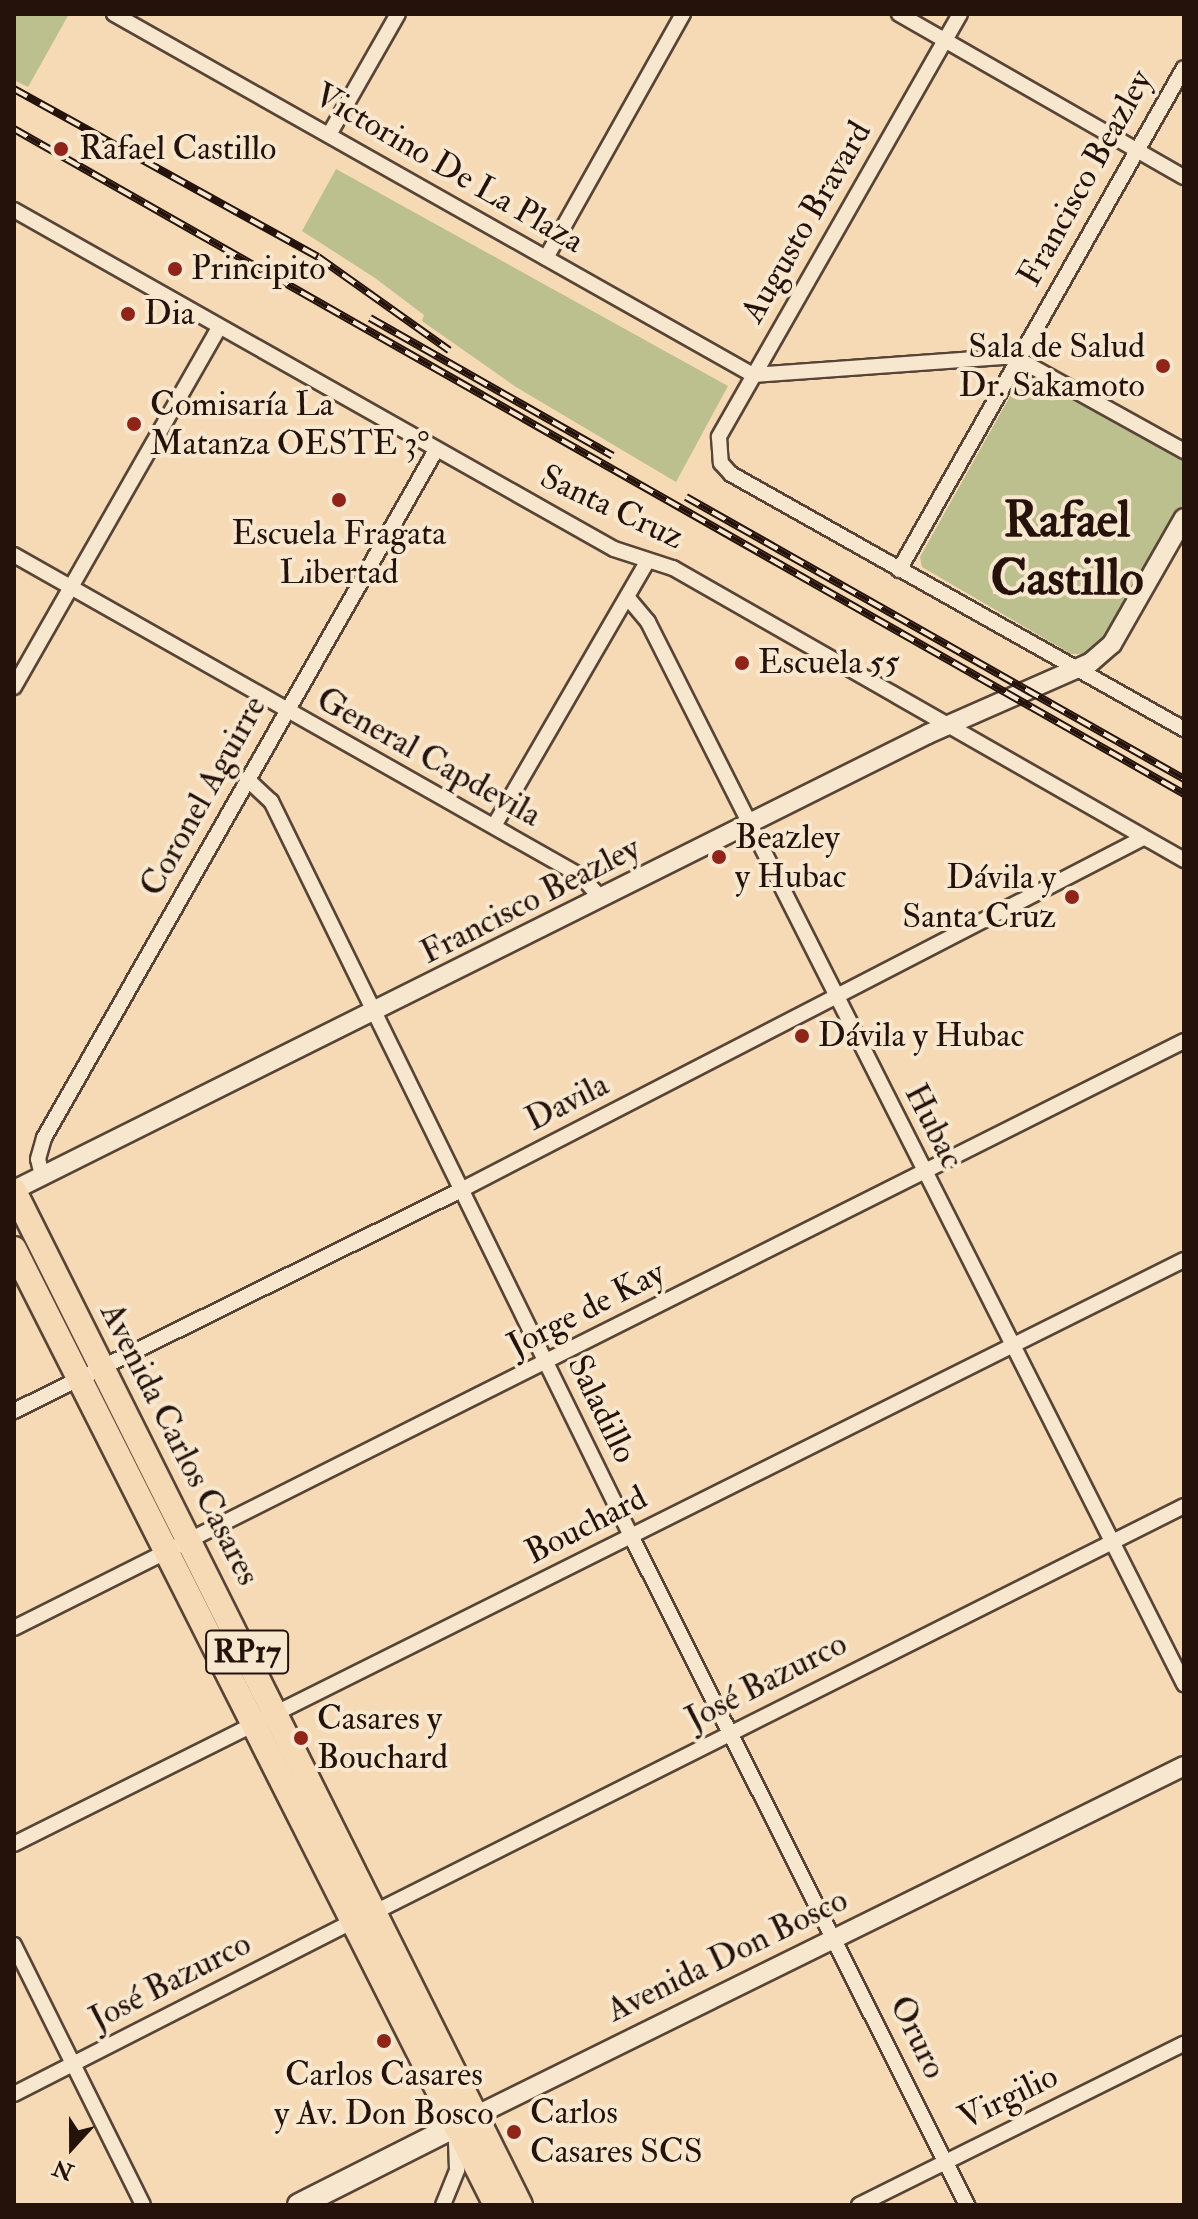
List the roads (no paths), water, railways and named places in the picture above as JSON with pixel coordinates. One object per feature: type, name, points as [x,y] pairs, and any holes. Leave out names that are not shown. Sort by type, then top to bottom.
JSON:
[{"type":"main road","name":"Avenida Carlos Casares","points":[[14,1190],[103,1367],[255,1724],[353,1921],[465,2121]]},
{"type":"main road","name":"Avenida Carlos Casares","points":[[14,1249],[79,1378],[278,1713],[377,1911],[465,2121]]},
{"type":"main road","name":"Avenida Don Bosco","points":[[299,2205],[465,2121]]},
{"type":"main road","name":"RP17","points":[[465,2121],[496,2205]]},
{"type":"main road","name":"RP17","points":[[465,2121],[520,2205]]},
{"type":"street","points":[[330,133],[398,14]]},
{"type":"street","points":[[546,258],[683,14]]},
{"type":"street","points":[[899,14],[1184,177]]},
{"type":"street","name":"Augusto Bravard","points":[[899,570],[721,463],[719,437],[960,14]]},
{"type":"street","name":"Victorino De La Plaza","points":[[118,15],[753,375]]},
{"type":"street","name":"Francisco Beazley","points":[[899,570],[1184,68]]},
{"type":"street","name":"Santa Cruz","points":[[14,210],[436,450],[647,562],[673,568],[1184,860]]},
{"type":"street","points":[[14,687],[219,328]]},
{"type":"street","points":[[753,375],[1020,360],[1184,451]]},
{"type":"street","name":"Coronel Aguirre","points":[[42,1176],[38,1159],[44,1138],[285,710],[436,450]]},
{"type":"street","name":"Francisco Beazley","points":[[14,1190],[950,726],[1076,670],[1112,644],[1184,518]]},
{"type":"street","name":"General Capdevila","points":[[14,555],[581,876],[601,898]]},
{"type":"street","points":[[494,826],[647,562]]},
{"type":"street","points":[[899,570],[1184,729]]},
{"type":"street","name":"Hubac","points":[[628,598],[648,622],[835,999],[1184,1684]]},
{"type":"street","name":"Saladillo","points":[[247,779],[271,801],[372,1015],[836,1939]]},
{"type":"street","name":"Davila","points":[[14,1411],[461,1190],[1143,838]]},
{"type":"street","name":"Jorge de Kay","points":[[14,1628],[1184,1041]]},
{"type":"street","name":"Bouchard","points":[[14,1844],[1184,1260]]},
{"type":"street","name":"José Bazurco","points":[[377,1911],[1184,1506]]},
{"type":"street","name":"Avenida Don Bosco","points":[[465,2121],[1184,1766]]},
{"type":"street","name":"José Bazurco","points":[[14,2094],[353,1921]]},
{"type":"street","name":"Oruro","points":[[836,1939],[967,2205]]},
{"type":"street","points":[[14,1945],[143,2205]]},
{"type":"street","name":"Virgilio","points":[[859,2205],[1184,2044]]},
{"type":"street","points":[[443,2205],[457,2170],[465,2121]]},
{"type":"railway","points":[[14,89],[318,257],[449,350]]},
{"type":"railway","points":[[14,129],[1184,794]]},
{"type":"railway","points":[[370,318],[613,456]]},
{"type":"railway","points":[[686,497],[1184,779]]},
{"type":"place","name":"Rafael Castillo","points":[[61,149]]},
{"type":"place","name":"Principito","points":[[175,269]]},
{"type":"place","name":"Dia","points":[[128,314]]},
{"type":"place","name":"Sala de Salud Dr. Sakamoto","points":[[1163,366]]},
{"type":"place","name":"Comisaría La Matanza OESTE 3°","points":[[134,424]]},
{"type":"place","name":"Escuela Fragata Libertad","points":[[339,500]]},
{"type":"place","name":"Escuela 55","points":[[742,663]]},
{"type":"place","name":"Beazley y Hubac","points":[[719,857]]},
{"type":"place","name":"Dávila y Santa Cruz","points":[[1072,897]]},
{"type":"place","name":"Dávila y Hubac","points":[[802,1036]]},
{"type":"place","name":"Casares y Bouchard","points":[[301,1738]]},
{"type":"place","name":"Carlos Casares y Av. Don Bosco","points":[[384,2041]]},
{"type":"place","name":"Carlos Casares SCS","points":[[514,2132]]},
{"type":"district","name":"Rafael Castillo","points":[[1067,549]]}]
